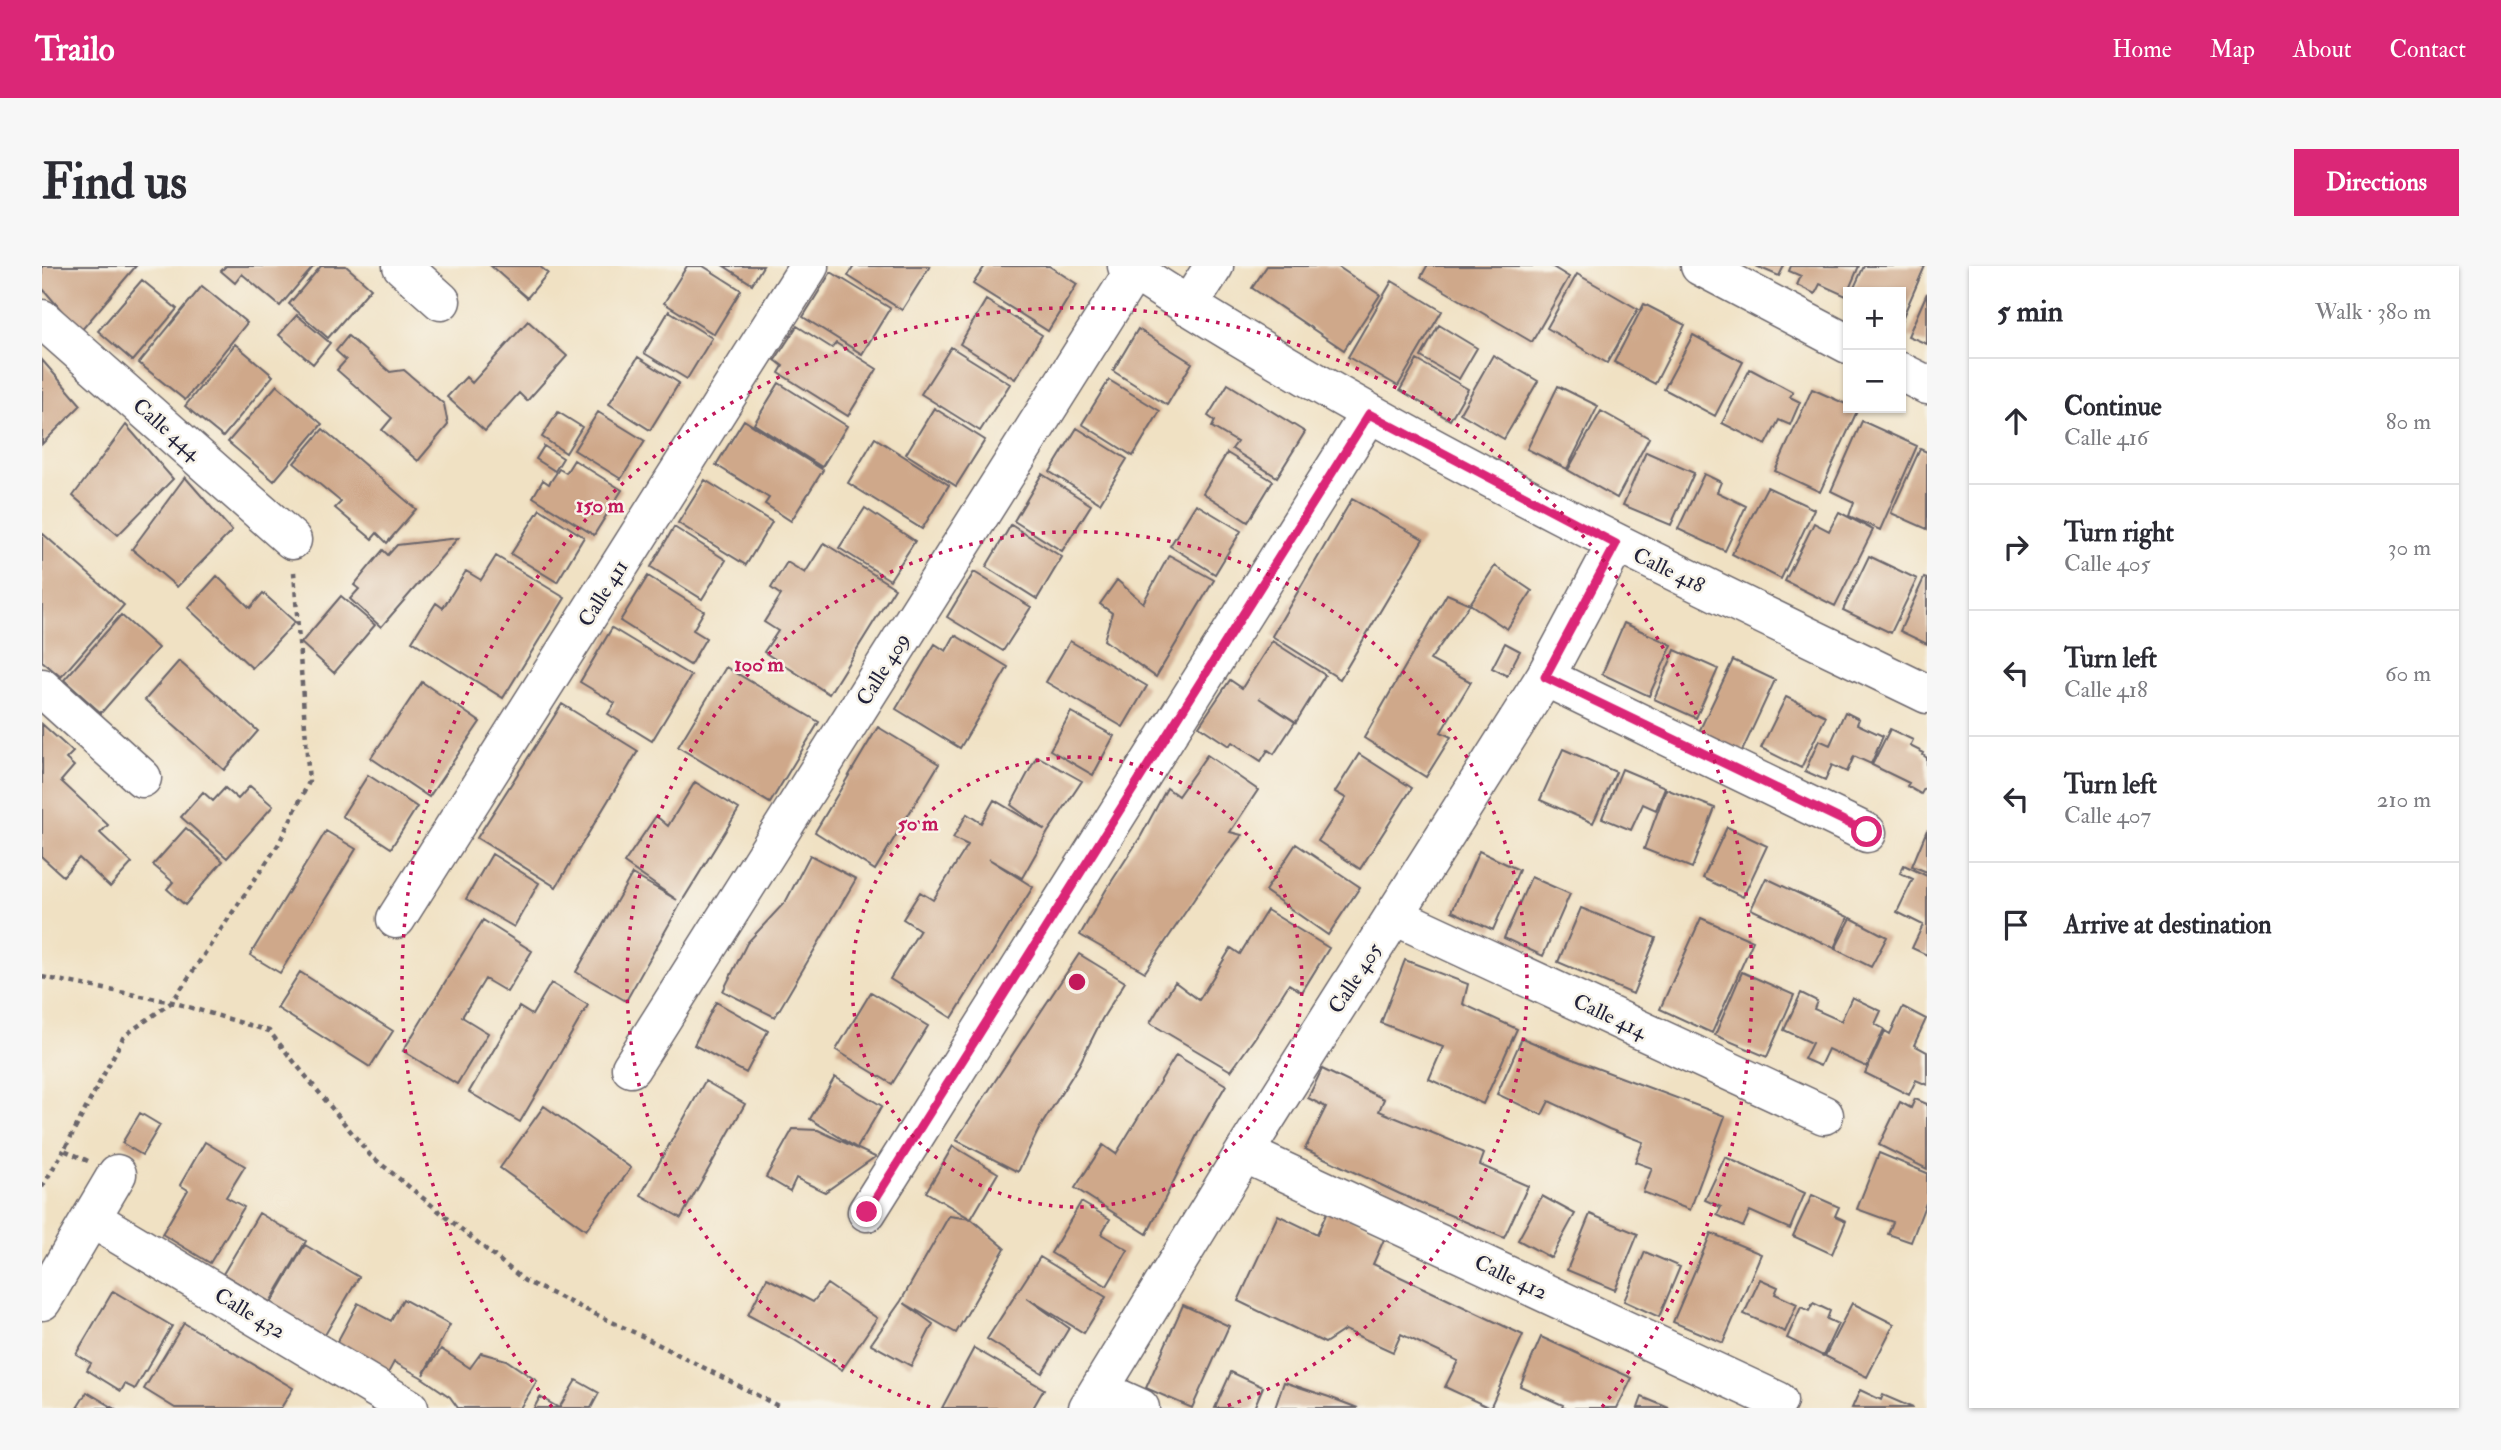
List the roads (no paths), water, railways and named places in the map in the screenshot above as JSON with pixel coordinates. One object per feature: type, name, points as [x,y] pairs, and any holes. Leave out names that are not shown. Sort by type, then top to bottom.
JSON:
[{"type":"street","points":[[402,266],[441,301]]},
{"type":"street","name":"Calle 411","points":[[396,919],[809,266]]},
{"type":"street","points":[[1188,306],[1214,266]]},
{"type":"street","points":[[1700,266],[1843,341]]},
{"type":"street","name":"Calle 418","points":[[1130,268],[1188,306],[1369,414],[1616,544],[1927,694]]},
{"type":"street","name":"Calle 409","points":[[631,1068],[1130,268]]},
{"type":"street","name":"Calle 444","points":[[42,319],[292,540]]},
{"type":"street","points":[[1906,374],[1927,385]]},
{"type":"street","points":[[867,1212],[1369,414]]},
{"type":"street","name":"Calle 405","points":[[1094,1399],[1244,1153],[1545,677],[1616,544]]},
{"type":"street","points":[[1545,677],[1867,832]]},
{"type":"street","points":[[42,688],[142,778]]},
{"type":"street","name":"Calle 414","points":[[1395,916],[1824,1115]]},
{"type":"street","name":"Calle 412","points":[[1244,1153],[1778,1401]]},
{"type":"street","points":[[42,1301],[117,1174]]},
{"type":"street","name":"Calle 432","points":[[91,1218],[410,1408]]},
{"type":"street","points":[[1094,1399],[1140,1408]]}]
